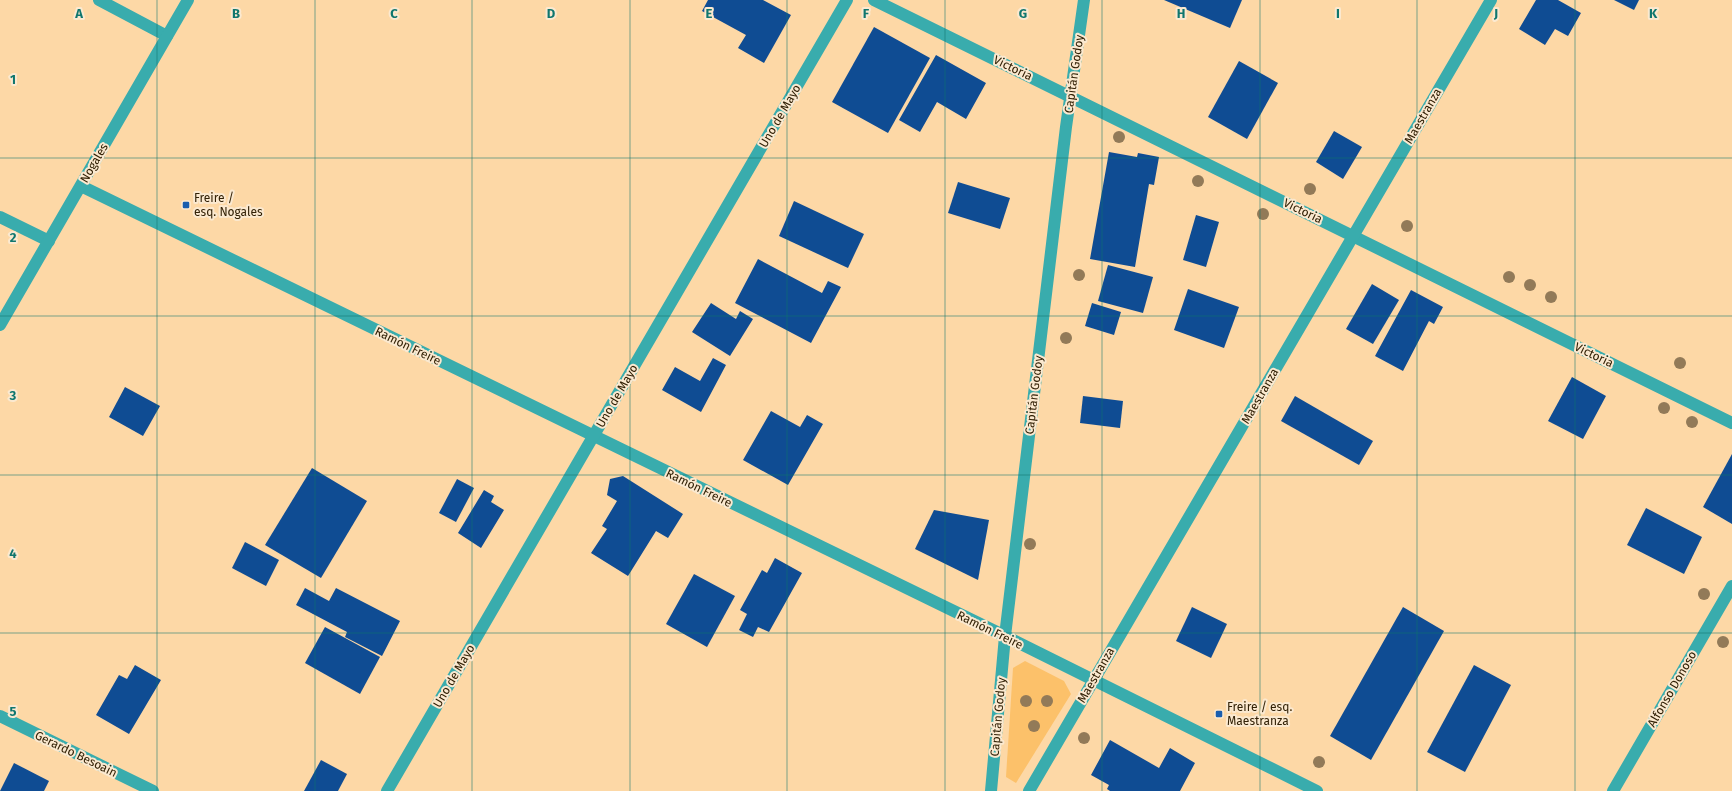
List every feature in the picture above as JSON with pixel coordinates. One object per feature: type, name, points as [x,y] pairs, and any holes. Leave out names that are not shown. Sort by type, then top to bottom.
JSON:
[{"type":"street","points":[[99,0],[167,36]]},
{"type":"street","name":"Nogales","points":[[0,325],[188,0]]},
{"type":"street","name":"Uno de Mayo","points":[[387,791],[847,0]]},
{"type":"street","name":"Victoria","points":[[874,0],[1732,423]]},
{"type":"street","name":"Capitán Godoy","points":[[992,791],[1005,636],[1070,96],[1084,0]]},
{"type":"street","name":"Maestranza","points":[[1029,791],[1491,0]]},
{"type":"street","name":"Ramón Freire","points":[[81,186],[1005,636],[1317,791]]},
{"type":"street","points":[[0,217],[49,241]]},
{"type":"street","name":"Alfonso Donoso","points":[[1613,791],[1732,586]]},
{"type":"street","name":"Gerardo Besoain","points":[[0,716],[153,791]]},
{"type":"shaded area","points":[[1025,661],[1064,681],[1071,694],[1016,783],[1006,777],[1013,668]]},
{"type":"building","points":[[708,0],[763,0],[791,15],[764,63],[738,48],[746,35],[702,11]]},
{"type":"building","points":[[1164,0],[1242,0],[1230,28]]},
{"type":"building","points":[[1536,0],[1558,0],[1581,13],[1568,36],[1555,29],[1545,45],[1519,29]]},
{"type":"building","points":[[1614,0],[1639,0],[1634,10]]},
{"type":"building","points":[[874,27],[930,58],[888,133],[832,102]]},
{"type":"building","points":[[936,55],[986,83],[966,119],[937,102],[920,132],[899,120]]},
{"type":"building","points":[[1239,61],[1278,83],[1247,139],[1208,117]]},
{"type":"building","points":[[1334,131],[1362,147],[1343,179],[1316,162]]},
{"type":"building","points":[[1109,152],[1137,157],[1138,153],[1159,157],[1154,185],[1149,184],[1135,267],[1090,259]]},
{"type":"building","points":[[958,182],[1010,198],[1000,229],[948,213]]},
{"type":"building","points":[[794,201],[864,234],[848,268],[779,236]]},
{"type":"building","points":[[1196,215],[1219,222],[1206,267],[1183,260]]},
{"type":"building","points":[[758,259],[822,293],[828,281],[841,287],[811,343],[735,303]]},
{"type":"building","points":[[1108,265],[1153,277],[1143,313],[1098,301]]},
{"type":"building","points":[[1372,284],[1399,300],[1373,344],[1346,329]]},
{"type":"building","points":[[1188,289],[1239,307],[1224,348],[1174,330]]},
{"type":"building","points":[[1411,290],[1443,307],[1434,324],[1429,321],[1403,371],[1375,356]]},
{"type":"building","points":[[711,303],[736,319],[740,311],[753,319],[730,356],[692,332]]},
{"type":"building","points":[[1092,303],[1121,312],[1114,335],[1085,326]]},
{"type":"building","points":[[713,358],[726,365],[701,412],[662,390],[675,367],[700,381]]},
{"type":"building","points":[[1572,377],[1606,396],[1583,439],[1548,421]]},
{"type":"building","points":[[125,387],[160,406],[143,436],[109,417]]},
{"type":"building","points":[[1083,396],[1123,401],[1120,428],[1080,423]]},
{"type":"building","points":[[1295,396],[1373,441],[1359,465],[1281,421]]},
{"type":"building","points":[[771,411],[800,427],[807,415],[823,424],[788,485],[743,460]]},
{"type":"building","points":[[1732,454],[1732,524],[1703,507]]},
{"type":"building","points":[[312,468],[367,501],[321,578],[265,545]]},
{"type":"building","points":[[623,476],[683,514],[668,538],[656,531],[628,576],[591,553],[607,529],[602,526],[617,501],[607,495],[610,479]]},
{"type":"building","points":[[457,479],[474,488],[456,522],[439,513]]},
{"type":"building","points":[[484,490],[494,496],[491,502],[504,510],[481,548],[458,533]]},
{"type":"building","points":[[1646,508],[1702,537],[1684,574],[1627,545]]},
{"type":"building","points":[[934,510],[989,520],[978,580],[915,549]]},
{"type":"building","points":[[245,542],[279,560],[266,586],[232,568]]},
{"type":"building","points":[[775,558],[802,573],[769,632],[758,627],[753,637],[739,630],[747,614],[740,610],[762,570],[767,573]]},
{"type":"building","points":[[694,574],[735,596],[707,647],[666,624]]},
{"type":"building","points":[[305,588],[329,601],[336,588],[400,621],[382,656],[345,637],[347,632],[296,605]]},
{"type":"building","points":[[1192,607],[1227,624],[1211,658],[1176,641]]},
{"type":"building","points":[[1403,607],[1444,631],[1371,760],[1330,736]]},
{"type":"building","points":[[325,627],[380,657],[360,694],[305,663]]},
{"type":"building","points":[[135,665],[161,680],[129,734],[96,715],[119,675],[127,679]]},
{"type":"building","points":[[1474,665],[1511,685],[1465,772],[1427,752]]},
{"type":"building","points":[[1110,740],[1159,768],[1170,748],[1195,763],[1180,791],[1110,791],[1107,789],[1109,785],[1091,775]]},
{"type":"building","points":[[321,760],[347,774],[338,791],[304,791]]},
{"type":"building","points":[[14,763],[49,781],[44,791],[0,791]]},
{"type":"place","name":"Freire / esq. Nogales","points":[[186,205]]},
{"type":"place","name":"Freire / esq. Maestranza","points":[[1219,714]]}]
